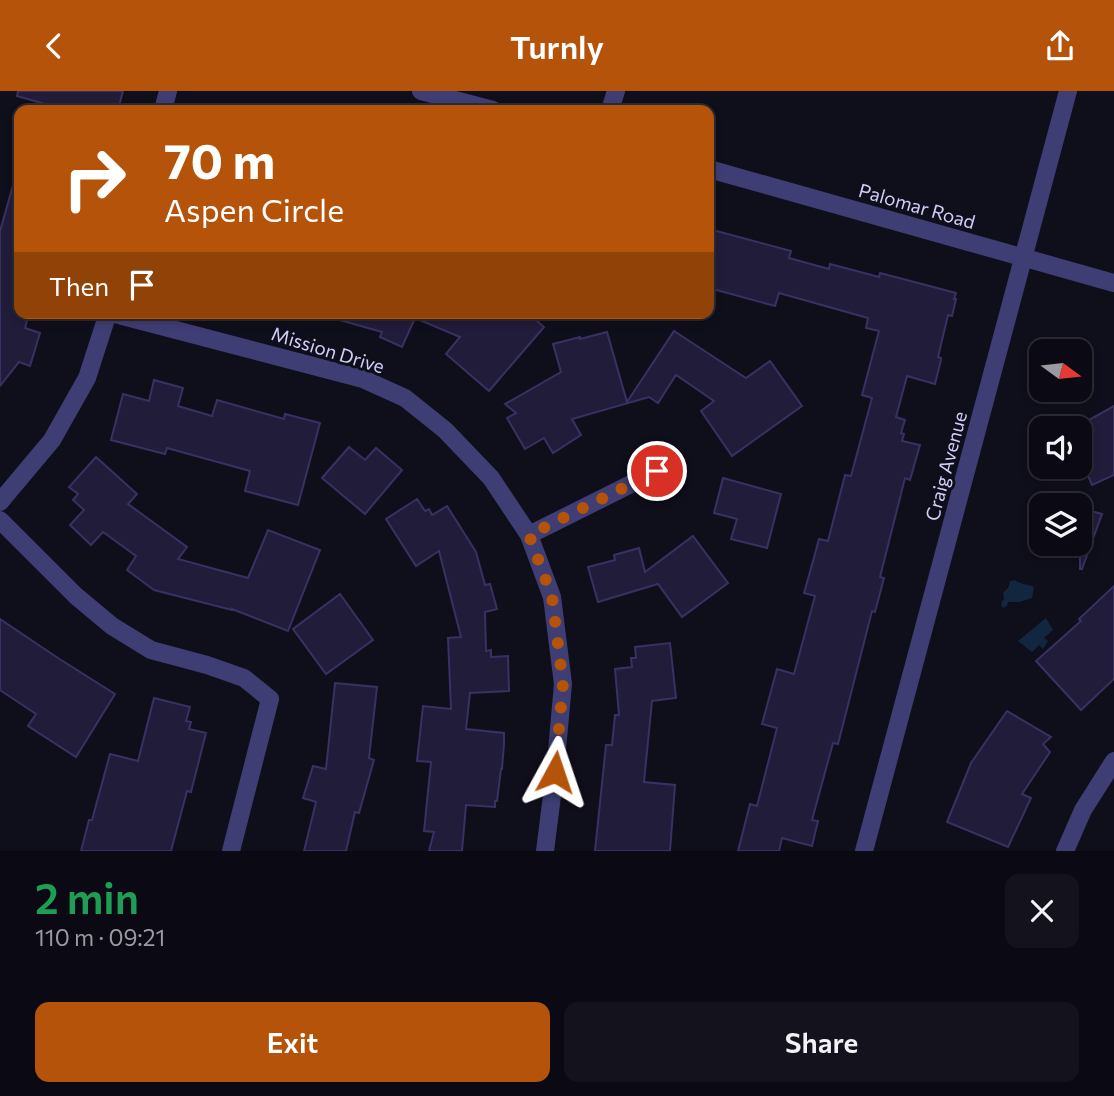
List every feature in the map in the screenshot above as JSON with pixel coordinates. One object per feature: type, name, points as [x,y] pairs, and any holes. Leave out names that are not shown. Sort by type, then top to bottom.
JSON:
[{"type":"street","points":[[421,91],[474,105]]},
{"type":"street","name":"Craig Avenue","points":[[864,851],[1068,91]]},
{"type":"street","name":"Palomar Road","points":[[714,170],[1114,283]]},
{"type":"street","points":[[0,502],[52,440],[87,378],[108,319]]},
{"type":"street","name":"Mission Drive","points":[[133,319],[363,379],[405,398],[444,430],[491,478],[529,535],[552,597],[563,684],[545,851]]},
{"type":"street","points":[[529,535],[657,471]]},
{"type":"street","points":[[0,520],[76,596],[111,626],[151,650],[244,678],[270,699],[231,851]]},
{"type":"street","points":[[1065,851],[1083,810],[1114,761]]},
{"type":"water","points":[[1015,580],[1034,587],[1032,598],[1008,602],[1003,608],[1003,593],[1010,581]]},
{"type":"water","points":[[1046,618],[1053,630],[1044,638],[1048,641],[1043,649],[1039,645],[1032,652],[1018,641]]},
{"type":"building","points":[[18,91],[123,91],[119,105],[48,105],[17,96]]},
{"type":"building","points":[[14,182],[14,319],[28,319],[25,328],[40,333],[30,366],[19,362],[0,386],[0,231]]},
{"type":"building","points":[[714,230],[791,251],[789,258],[829,269],[830,264],[879,277],[880,273],[956,293],[952,316],[948,315],[938,357],[941,360],[935,384],[907,376],[896,417],[905,420],[901,433],[904,434],[902,441],[920,445],[910,480],[905,478],[880,577],[884,578],[875,612],[872,611],[838,744],[833,743],[812,820],[818,821],[812,846],[782,838],[779,851],[738,851],[750,804],[757,806],[777,728],[762,724],[777,669],[794,674],[815,596],[804,593],[819,539],[828,541],[845,475],[851,476],[872,398],[862,395],[879,331],[866,328],[868,318],[779,293],[775,306],[714,289]]},
{"type":"building","points":[[336,319],[415,319],[402,347],[380,337],[382,332]]},
{"type":"building","points":[[417,319],[535,319],[544,327],[489,391],[446,354],[460,337]]},
{"type":"building","points":[[674,331],[746,378],[770,361],[802,406],[732,456],[701,411],[714,401],[676,375],[658,403],[649,397],[572,419],[581,435],[553,453],[544,438],[525,449],[507,418],[516,413],[505,404],[561,372],[553,344],[607,332],[627,402]]},
{"type":"building","points":[[154,380],[183,388],[178,406],[212,416],[217,400],[284,419],[285,414],[320,423],[298,505],[245,491],[250,471],[167,448],[165,454],[111,440],[123,394],[149,401]]},
{"type":"building","points":[[1114,406],[1114,475],[1092,485],[1089,479],[1092,479],[1092,418]]},
{"type":"building","points":[[349,447],[365,460],[376,448],[402,470],[365,514],[322,478]]},
{"type":"building","points":[[96,457],[137,494],[128,504],[187,547],[178,559],[248,578],[268,530],[320,550],[288,631],[232,609],[154,590],[127,570],[136,556],[103,532],[91,545],[70,525],[84,510],[73,500],[78,494],[69,487]]},
{"type":"building","points":[[723,478],[781,494],[767,548],[731,539],[737,519],[714,513]]},
{"type":"building","points":[[417,499],[425,511],[429,509],[432,515],[447,506],[476,552],[485,585],[490,584],[497,609],[485,612],[486,651],[491,650],[491,657],[508,656],[509,691],[470,693],[466,729],[504,733],[504,744],[495,807],[466,805],[462,851],[429,851],[434,832],[424,831],[431,762],[417,761],[423,706],[451,709],[448,638],[461,637],[439,551],[416,566],[386,519]]},
{"type":"building","points":[[1092,511],[1102,514],[1092,542]]},
{"type":"building","points":[[693,536],[728,583],[682,617],[658,584],[598,602],[588,567],[615,560],[614,555],[639,548],[645,572]]},
{"type":"building","points":[[1080,556],[1087,556],[1082,569]]},
{"type":"building","points":[[1114,586],[1114,679],[1081,710],[1036,661],[1081,621],[1079,619]]},
{"type":"building","points":[[340,594],[373,640],[326,674],[293,629]]},
{"type":"building","points":[[0,619],[115,694],[76,757],[28,726],[36,714],[0,690]]},
{"type":"building","points":[[670,643],[676,698],[652,701],[644,782],[675,785],[670,851],[595,851],[606,745],[612,745],[615,715],[619,715],[615,669],[632,667],[631,658],[636,658],[635,647]]},
{"type":"building","points":[[335,683],[377,687],[369,758],[374,760],[359,813],[355,812],[346,851],[304,851],[316,802],[303,798],[313,766],[326,769]]},
{"type":"building","points":[[154,698],[190,707],[186,721],[191,722],[189,729],[206,733],[191,792],[187,791],[171,851],[81,851],[110,754],[138,761]]},
{"type":"building","points":[[1007,711],[1051,737],[1043,744],[1050,752],[1022,794],[1031,798],[1008,847],[947,822],[971,763]]},
{"type":"route","points":[[555,772],[563,684],[552,597],[529,535],[657,471]]}]
